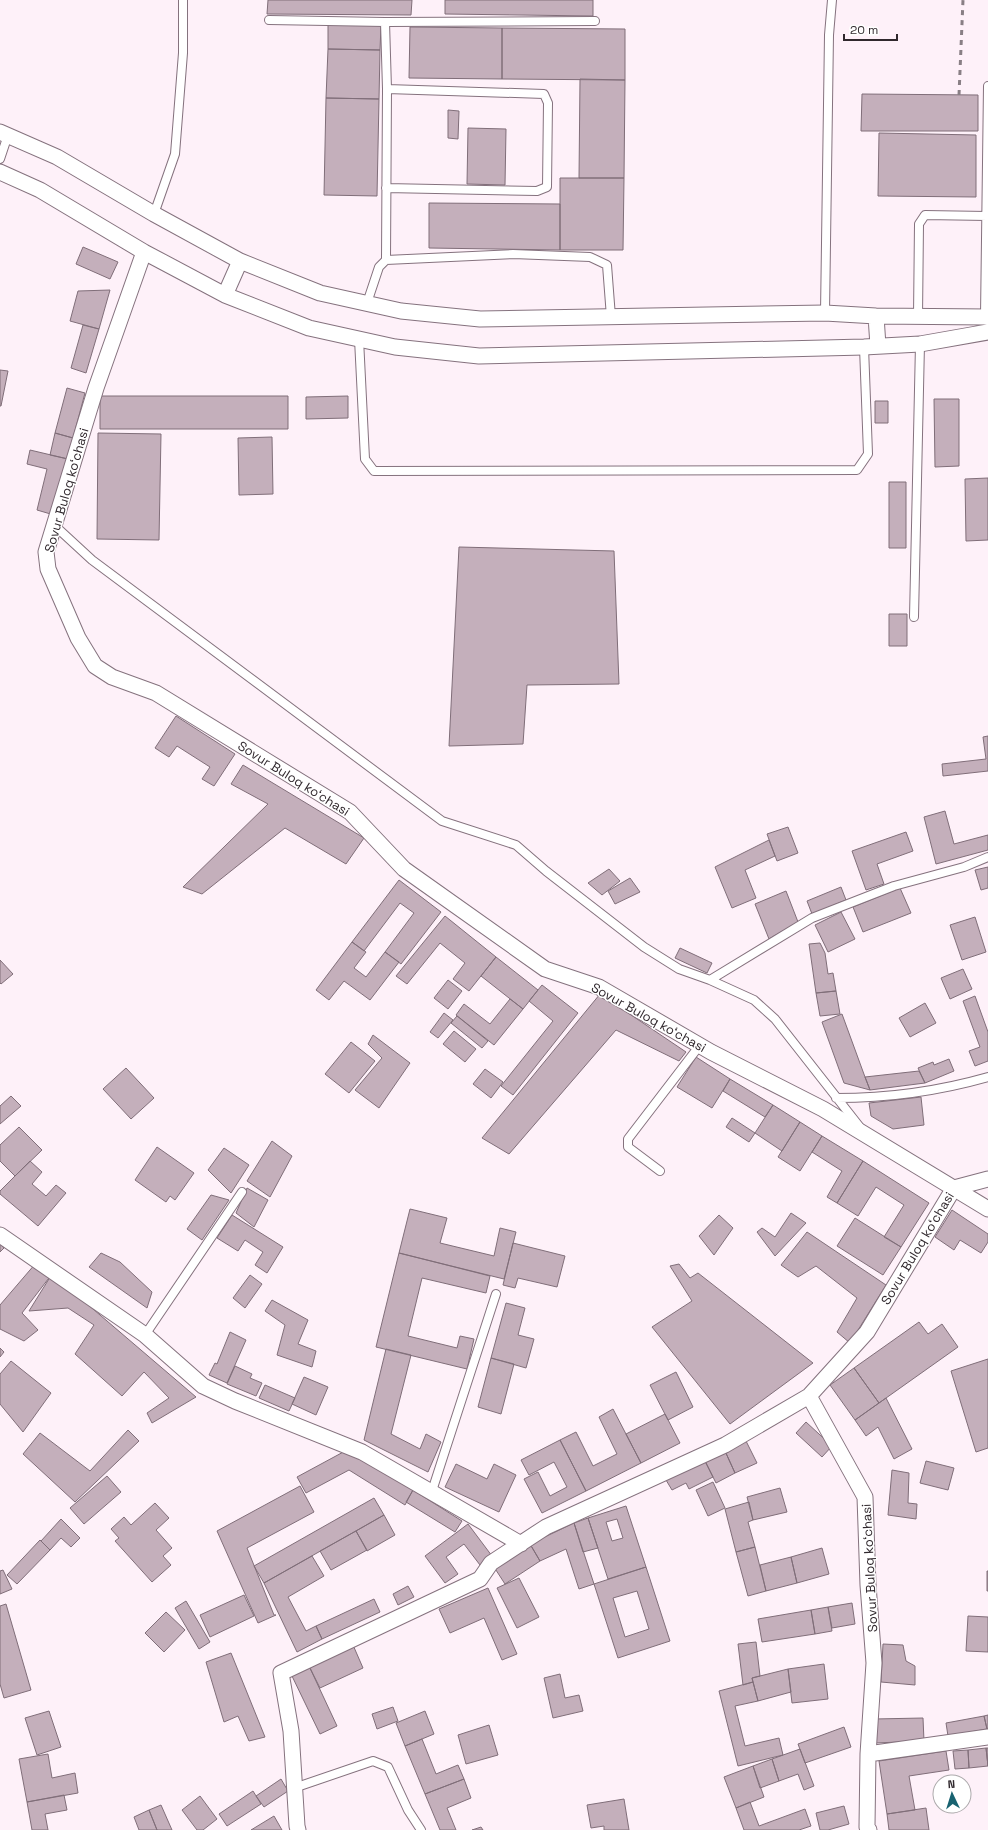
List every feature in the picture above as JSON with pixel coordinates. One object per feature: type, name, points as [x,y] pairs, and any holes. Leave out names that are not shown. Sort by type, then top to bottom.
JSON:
[{"type":"street","points":[[4,134],[57,157],[154,214],[240,261],[320,293],[401,311],[480,319],[825,313],[918,317],[987,316]]},
{"type":"street","points":[[0,172],[40,190],[144,252],[225,295],[310,328],[395,347],[479,356],[871,347],[920,344],[988,332]]},
{"type":"street","name":"Sovur Buloq koʻchasi","points":[[144,252],[96,388],[46,552],[48,569],[78,638],[95,666],[112,677],[156,693],[350,812],[404,869],[545,969],[599,987],[700,1045],[823,1109],[954,1188],[867,1332],[809,1396],[865,1497],[868,1585],[874,1662],[868,1754],[868,1830]]},
{"type":"street","points":[[225,295],[240,261]]},
{"type":"street","points":[[871,347],[876,316]]},
{"type":"street","points":[[954,1188],[988,1179]]},
{"type":"street","points":[[954,1188],[988,1209]]},
{"type":"street","points":[[0,1235],[145,1335],[203,1386],[234,1401],[362,1452],[432,1491],[521,1544]]},
{"type":"street","points":[[298,1830],[291,1731],[281,1673],[480,1579],[491,1563],[546,1527],[725,1445],[809,1396]]},
{"type":"street","points":[[868,1754],[988,1737]]},
{"type":"lane","points":[[154,214],[175,154],[183,52],[183,0]]},
{"type":"lane","points":[[825,313],[829,35],[832,0]]},
{"type":"lane","points":[[269,20],[385,22],[594,21]]},
{"type":"lane","points":[[385,22],[387,89],[386,260]]},
{"type":"lane","points":[[987,316],[988,86]]},
{"type":"lane","points":[[386,188],[537,191],[546,187],[548,103],[544,94],[387,89]]},
{"type":"lane","points":[[0,159],[4,134]]},
{"type":"lane","points":[[918,317],[919,224],[925,216],[987,216]]},
{"type":"lane","points":[[367,303],[379,267],[386,260],[514,254],[590,256],[607,265],[611,316]]},
{"type":"lane","points":[[359,339],[365,458],[374,471],[857,470],[868,454],[871,347]]},
{"type":"lane","points":[[914,617],[920,344]]},
{"type":"lane","points":[[54,525],[92,560],[442,821],[516,845],[546,871],[644,948],[680,969],[710,980],[754,1000],[775,1019],[865,1134]]},
{"type":"lane","points":[[710,980],[812,918],[894,886],[964,867],[988,857]]},
{"type":"lane","points":[[660,1171],[628,1147],[628,1139],[700,1045]]},
{"type":"lane","points":[[836,1098],[868,1098],[956,1087],[988,1077]]},
{"type":"lane","points":[[145,1335],[242,1192]]},
{"type":"lane","points":[[432,1491],[496,1294]]},
{"type":"lane","points":[[294,1788],[373,1761],[388,1767],[408,1810],[420,1830]]},
{"type":"building","points":[[268,0],[412,0],[411,15],[267,14]]},
{"type":"building","points":[[445,0],[593,0],[593,16],[445,14]]},
{"type":"building","points":[[328,24],[381,25],[380,50],[328,49]]},
{"type":"building","points":[[410,27],[502,28],[502,79],[409,78]]},
{"type":"building","points":[[502,28],[625,29],[625,80],[502,79]]},
{"type":"building","points":[[328,49],[380,50],[379,99],[326,98]]},
{"type":"building","points":[[580,79],[625,80],[624,178],[579,178]]},
{"type":"building","points":[[862,94],[978,95],[978,131],[861,131]]},
{"type":"building","points":[[326,98],[379,99],[377,196],[324,195]]},
{"type":"building","points":[[448,110],[459,111],[458,139],[448,138]]},
{"type":"building","points":[[468,128],[506,129],[505,185],[467,184]]},
{"type":"building","points":[[879,133],[976,135],[976,197],[878,196]]},
{"type":"building","points":[[560,178],[624,178],[623,250],[560,250]]},
{"type":"building","points":[[429,203],[560,204],[560,250],[429,248]]},
{"type":"building","points":[[83,247],[118,262],[110,279],[76,264]]},
{"type":"building","points":[[110,290],[99,329],[70,321],[78,291]]},
{"type":"building","points":[[83,325],[99,329],[86,373],[71,368]]},
{"type":"building","points":[[0,370],[8,371],[1,406],[0,406]]},
{"type":"building","points":[[67,388],[85,393],[73,438],[55,433]]},
{"type":"building","points":[[100,396],[288,396],[288,429],[100,429]]},
{"type":"building","points":[[348,396],[348,418],[306,419],[306,397]]},
{"type":"building","points":[[934,399],[959,399],[959,466],[935,467]]},
{"type":"building","points":[[875,401],[888,401],[888,423],[875,423]]},
{"type":"building","points":[[55,433],[73,438],[68,459],[50,455]]},
{"type":"building","points":[[98,433],[161,434],[159,540],[97,539]]},
{"type":"building","points":[[272,437],[273,494],[239,495],[238,438]]},
{"type":"building","points":[[30,450],[68,459],[54,515],[37,510],[47,469],[27,464]]},
{"type":"building","points":[[988,478],[988,540],[966,541],[965,479]]},
{"type":"building","points":[[889,482],[906,482],[906,548],[889,548]]},
{"type":"building","points":[[459,547],[614,551],[619,684],[527,685],[523,744],[449,746]]},
{"type":"building","points":[[889,614],[907,614],[907,646],[889,646]]},
{"type":"building","points":[[176,716],[235,754],[214,786],[202,779],[210,767],[177,746],[169,757],[155,748]]},
{"type":"building","points":[[988,736],[988,771],[943,776],[942,764],[986,759],[983,737]]},
{"type":"building","points":[[243,765],[364,838],[346,864],[285,828],[202,894],[183,887],[268,804],[231,784]]},
{"type":"building","points":[[945,811],[954,844],[988,835],[988,850],[936,864],[924,817]]},
{"type":"building","points":[[788,827],[798,853],[777,861],[767,834]]},
{"type":"building","points":[[906,832],[913,851],[877,864],[884,884],[866,890],[852,851]]},
{"type":"building","points":[[769,840],[775,856],[745,870],[756,898],[732,908],[715,867]]},
{"type":"building","points":[[988,867],[988,888],[981,890],[975,870]]},
{"type":"building","points":[[609,869],[620,881],[602,895],[588,883]]},
{"type":"building","points":[[630,878],[640,892],[615,904],[608,891]]},
{"type":"building","points":[[399,880],[441,912],[401,964],[385,952],[414,913],[400,903],[364,951],[352,942]]},
{"type":"building","points":[[841,887],[846,900],[812,914],[807,901]]},
{"type":"building","points":[[900,888],[911,913],[863,932],[853,907]]},
{"type":"building","points":[[786,891],[798,922],[769,939],[755,904]]},
{"type":"building","points":[[841,912],[855,939],[828,952],[815,925]]},
{"type":"building","points":[[445,916],[496,957],[469,991],[453,979],[465,963],[440,943],[407,984],[396,976]]},
{"type":"building","points":[[975,917],[986,952],[962,960],[950,925]]},
{"type":"building","points":[[352,942],[366,952],[354,968],[366,977],[385,952],[399,962],[370,1000],[344,981],[329,1000],[316,990]]},
{"type":"building","points":[[820,943],[825,953],[828,974],[833,973],[836,991],[816,993],[809,944]]},
{"type":"building","points":[[680,948],[712,963],[707,973],[675,958]]},
{"type":"building","points":[[496,957],[538,990],[523,1009],[481,976]]},
{"type":"building","points":[[0,960],[13,974],[1,984],[0,983]]},
{"type":"building","points":[[963,969],[972,989],[950,999],[941,978]]},
{"type":"building","points":[[448,980],[462,991],[448,1009],[434,998]]},
{"type":"building","points":[[542,985],[578,1013],[513,1095],[501,1086],[553,1021],[529,1001]]},
{"type":"building","points":[[836,991],[840,1014],[820,1016],[816,993]]},
{"type":"building","points":[[600,994],[686,1052],[679,1061],[616,1030],[509,1154],[482,1138]]},
{"type":"building","points":[[975,996],[988,1032],[988,1061],[975,1066],[969,1051],[980,1047],[963,1001]]},
{"type":"building","points":[[510,999],[523,1009],[494,1045],[456,1015],[464,1004],[490,1024]]},
{"type":"building","points":[[925,1003],[936,1023],[910,1037],[899,1018]]},
{"type":"building","points":[[444,1013],[453,1020],[438,1038],[430,1032]]},
{"type":"building","points":[[842,1014],[870,1090],[844,1083],[822,1022]]},
{"type":"building","points":[[457,1016],[488,1041],[482,1048],[451,1023]]},
{"type":"building","points":[[454,1031],[476,1049],[465,1062],[443,1044]]},
{"type":"building","points":[[373,1035],[410,1063],[379,1108],[355,1090],[382,1058],[368,1044]]},
{"type":"building","points":[[351,1042],[375,1061],[349,1093],[325,1074]]},
{"type":"building","points":[[696,1057],[730,1079],[712,1108],[677,1087]]},
{"type":"building","points":[[949,1059],[954,1071],[925,1083],[918,1068],[933,1062],[934,1065]]},
{"type":"building","points":[[126,1068],[154,1098],[131,1119],[103,1089]]},
{"type":"building","points":[[485,1069],[503,1082],[491,1098],[473,1084]]},
{"type":"building","points":[[919,1071],[925,1083],[870,1090],[865,1077]]},
{"type":"building","points":[[730,1079],[773,1105],[765,1117],[723,1091]]},
{"type":"building","points":[[11,1096],[21,1106],[0,1124],[0,1106]]},
{"type":"building","points":[[921,1097],[924,1125],[893,1129],[871,1116],[869,1103]]},
{"type":"building","points":[[773,1105],[800,1122],[782,1151],[755,1133]]},
{"type":"building","points":[[732,1118],[755,1133],[749,1142],[726,1127]]},
{"type":"building","points":[[800,1122],[822,1136],[800,1171],[778,1157]]},
{"type":"building","points":[[19,1127],[42,1150],[15,1176],[0,1161],[0,1145]]},
{"type":"building","points":[[822,1136],[863,1161],[837,1203],[827,1197],[842,1171],[812,1152]]},
{"type":"building","points":[[272,1141],[292,1156],[270,1197],[247,1181]]},
{"type":"building","points":[[157,1147],[194,1173],[175,1200],[170,1196],[166,1202],[135,1180]]},
{"type":"building","points":[[224,1148],[249,1165],[231,1193],[208,1170]]},
{"type":"building","points":[[30,1161],[42,1172],[32,1184],[46,1196],[56,1185],[66,1193],[38,1226],[0,1194],[0,1191]]},
{"type":"building","points":[[863,1161],[929,1203],[901,1247],[884,1237],[904,1205],[876,1187],[858,1216],[837,1203]]},
{"type":"building","points":[[247,1188],[268,1200],[254,1227],[236,1213]]},
{"type":"building","points":[[211,1195],[229,1200],[202,1240],[187,1229]]},
{"type":"building","points":[[410,1209],[447,1218],[440,1243],[494,1256],[500,1228],[516,1232],[504,1279],[399,1253]]},
{"type":"building","points":[[952,1210],[988,1234],[988,1242],[981,1253],[960,1240],[954,1250],[935,1237]]},
{"type":"building","points":[[791,1213],[806,1223],[775,1256],[757,1232],[762,1228],[775,1237]]},
{"type":"building","points":[[232,1215],[283,1247],[267,1273],[255,1265],[263,1252],[245,1240],[238,1251],[217,1238]]},
{"type":"building","points":[[719,1215],[733,1228],[714,1255],[699,1236]]},
{"type":"building","points":[[855,1218],[901,1247],[883,1275],[837,1246]]},
{"type":"building","points":[[807,1232],[886,1285],[850,1343],[837,1332],[857,1298],[816,1266],[798,1277],[781,1265]]},
{"type":"building","points":[[513,1243],[565,1256],[557,1287],[518,1278],[515,1288],[503,1285]]},
{"type":"building","points":[[0,1244],[4,1248],[0,1252]]},
{"type":"building","points":[[101,1253],[120,1262],[152,1292],[147,1308],[89,1267]]},
{"type":"building","points":[[399,1253],[490,1276],[486,1293],[422,1278],[408,1336],[457,1348],[460,1336],[474,1339],[467,1369],[376,1347]]},
{"type":"building","points":[[36,1263],[52,1274],[22,1313],[38,1330],[24,1341],[0,1329],[0,1305]]},
{"type":"building","points":[[679,1264],[690,1278],[698,1273],[813,1363],[730,1424],[652,1327],[692,1301],[670,1266]]},
{"type":"building","points":[[52,1274],[196,1397],[152,1423],[147,1413],[169,1398],[144,1372],[122,1396],[75,1354],[94,1325],[68,1308],[29,1311]]},
{"type":"building","points":[[250,1275],[262,1284],[245,1308],[233,1298]]},
{"type":"building","points":[[272,1300],[308,1320],[298,1344],[316,1351],[312,1367],[277,1355],[285,1325],[265,1311]]},
{"type":"building","points":[[506,1303],[525,1308],[518,1335],[534,1339],[526,1368],[491,1358]]},
{"type":"building","points":[[919,1322],[928,1334],[942,1324],[958,1347],[879,1403],[854,1368]]},
{"type":"building","points":[[230,1332],[246,1340],[227,1383],[209,1375],[215,1363],[217,1364]]},
{"type":"building","points":[[0,1348],[4,1352],[0,1357]]},
{"type":"building","points":[[386,1349],[411,1355],[391,1434],[420,1449],[426,1434],[441,1442],[428,1472],[364,1440]]},
{"type":"building","points":[[491,1358],[514,1364],[501,1414],[478,1407]]},
{"type":"building","points":[[988,1359],[988,1448],[976,1452],[951,1371]]},
{"type":"building","points":[[11,1361],[51,1393],[23,1432],[0,1404],[0,1374]]},
{"type":"building","points":[[235,1366],[252,1374],[250,1378],[262,1383],[256,1396],[227,1384]]},
{"type":"building","points":[[854,1368],[879,1403],[855,1420],[830,1385]]},
{"type":"building","points":[[676,1372],[693,1407],[668,1420],[650,1385]]},
{"type":"building","points":[[304,1377],[328,1387],[316,1415],[292,1404]]},
{"type":"building","points":[[265,1385],[295,1398],[289,1411],[259,1398]]},
{"type":"building","points":[[886,1398],[912,1449],[894,1459],[878,1427],[866,1436],[855,1420]]},
{"type":"building","points":[[613,1409],[641,1463],[586,1491],[560,1440],[576,1432],[593,1466],[617,1454],[599,1417]]},
{"type":"building","points":[[665,1414],[680,1443],[641,1463],[626,1434]]},
{"type":"building","points":[[806,1422],[832,1446],[822,1457],[796,1433]]},
{"type":"building","points":[[128,1430],[139,1441],[75,1502],[23,1454],[40,1433],[90,1471]]},
{"type":"building","points":[[560,1440],[586,1491],[542,1513],[524,1479],[538,1472],[550,1496],[567,1487],[554,1462],[529,1475],[521,1460]]},
{"type":"building","points":[[746,1441],[757,1463],[735,1473],[725,1451]]},
{"type":"building","points":[[347,1450],[413,1490],[405,1505],[349,1470],[306,1493],[297,1477]]},
{"type":"building","points":[[725,1451],[735,1473],[716,1483],[705,1461]]},
{"type":"building","points":[[705,1461],[713,1477],[689,1489],[686,1483],[672,1490],[666,1480]]},
{"type":"building","points":[[926,1461],[954,1468],[948,1490],[920,1483]]},
{"type":"building","points":[[456,1464],[487,1479],[494,1464],[516,1475],[499,1512],[445,1487]]},
{"type":"building","points":[[892,1470],[909,1473],[908,1503],[917,1504],[916,1519],[888,1515]]},
{"type":"building","points":[[107,1476],[121,1492],[84,1524],[70,1508]]},
{"type":"building","points":[[713,1482],[725,1508],[708,1516],[696,1490]]},
{"type":"building","points":[[300,1486],[314,1512],[247,1548],[274,1615],[276,1615],[258,1623],[217,1531]]},
{"type":"building","points":[[780,1488],[787,1512],[753,1520],[747,1497]]},
{"type":"building","points":[[413,1490],[462,1521],[455,1532],[406,1502]]},
{"type":"building","points":[[374,1498],[384,1515],[264,1583],[254,1566]]},
{"type":"building","points":[[749,1502],[753,1520],[748,1522],[755,1547],[736,1552],[725,1509]]},
{"type":"building","points":[[155,1503],[169,1518],[156,1530],[172,1548],[163,1556],[171,1565],[152,1582],[115,1541],[119,1538],[111,1529],[124,1517],[131,1525]]},
{"type":"building","points":[[626,1506],[646,1567],[608,1579],[588,1518]],"holes":[[[617,1519],[623,1538],[612,1541],[606,1522]]]},
{"type":"building","points":[[384,1515],[395,1535],[367,1551],[356,1531]]},
{"type":"building","points":[[588,1518],[598,1548],[583,1552],[574,1523]]},
{"type":"building","points":[[61,1519],[80,1538],[71,1547],[61,1538],[50,1550],[41,1541]]},
{"type":"building","points":[[574,1523],[594,1584],[579,1589],[566,1549],[540,1561],[530,1544]]},
{"type":"building","points":[[468,1524],[492,1556],[480,1565],[464,1544],[446,1557],[458,1574],[445,1583],[425,1556]]},
{"type":"building","points":[[356,1531],[367,1550],[331,1570],[320,1551]]},
{"type":"building","points":[[40,1540],[50,1550],[17,1584],[7,1575]]},
{"type":"building","points":[[530,1544],[540,1561],[505,1584],[494,1567]]},
{"type":"building","points":[[755,1547],[766,1591],[748,1596],[736,1552]]},
{"type":"building","points":[[822,1548],[829,1574],[797,1583],[791,1557]]},
{"type":"building","points":[[312,1556],[324,1576],[288,1597],[306,1631],[316,1626],[322,1639],[297,1652],[264,1583]]},
{"type":"building","points":[[791,1557],[797,1583],[766,1591],[760,1565]]},
{"type":"building","points":[[646,1567],[670,1641],[618,1658],[594,1584]],"holes":[[[637,1591],[649,1629],[625,1637],[613,1598]]]},
{"type":"building","points":[[3,1570],[12,1589],[0,1594],[0,1571]]},
{"type":"building","points":[[988,1571],[988,1591],[987,1591]]},
{"type":"building","points":[[519,1578],[539,1617],[517,1628],[497,1588]]},
{"type":"building","points":[[408,1586],[414,1597],[398,1605],[393,1594]]},
{"type":"building","points":[[488,1588],[517,1654],[502,1660],[484,1618],[450,1633],[439,1609]]},
{"type":"building","points":[[244,1595],[254,1616],[210,1637],[200,1615]]},
{"type":"building","points":[[374,1599],[380,1612],[322,1639],[316,1626]]},
{"type":"building","points":[[186,1601],[210,1642],[199,1649],[175,1608]]},
{"type":"building","points":[[852,1603],[855,1624],[832,1628],[828,1607]]},
{"type":"building","points":[[6,1604],[31,1690],[4,1698],[0,1684],[0,1606]]},
{"type":"building","points":[[828,1607],[832,1631],[815,1634],[811,1610]]},
{"type":"building","points":[[811,1610],[815,1634],[762,1642],[758,1619]]},
{"type":"building","points":[[166,1612],[185,1630],[164,1652],[145,1633]]},
{"type":"building","points":[[968,1616],[988,1617],[988,1652],[966,1651]]},
{"type":"building","points":[[756,1642],[760,1676],[752,1678],[753,1682],[743,1685],[738,1644]]},
{"type":"building","points":[[883,1644],[903,1645],[906,1661],[915,1666],[915,1685],[881,1682]]},
{"type":"building","points":[[353,1645],[363,1668],[320,1688],[309,1666]]},
{"type":"building","points":[[231,1653],[265,1737],[249,1741],[238,1716],[224,1722],[206,1662]]},
{"type":"building","points":[[824,1664],[828,1699],[792,1703],[788,1669]]},
{"type":"building","points":[[309,1666],[337,1726],[320,1734],[291,1674]]},
{"type":"building","points":[[788,1669],[791,1692],[758,1701],[752,1678]]},
{"type":"building","points":[[560,1674],[565,1698],[579,1695],[583,1711],[553,1718],[544,1678]]},
{"type":"building","points":[[753,1682],[758,1701],[735,1706],[745,1746],[779,1738],[783,1755],[738,1766],[719,1691]]},
{"type":"building","points":[[393,1707],[398,1721],[377,1729],[372,1714]]},
{"type":"building","points":[[49,1711],[61,1747],[37,1755],[25,1718]]},
{"type":"building","points":[[425,1711],[434,1734],[405,1746],[396,1723]]},
{"type":"building","points":[[988,1715],[988,1729],[987,1729],[984,1716]]},
{"type":"building","points":[[984,1716],[987,1729],[948,1736],[946,1723]]},
{"type":"building","points":[[923,1718],[924,1741],[875,1743],[874,1719]]},
{"type":"building","points":[[489,1725],[498,1755],[466,1764],[458,1735]]},
{"type":"building","points":[[844,1727],[851,1747],[805,1763],[798,1744]]},
{"type":"building","points":[[422,1739],[436,1774],[458,1765],[464,1779],[425,1794],[405,1746]]},
{"type":"building","points":[[986,1748],[988,1766],[969,1768],[968,1750]]},
{"type":"building","points":[[986,1748],[988,1748],[988,1766]]},
{"type":"building","points":[[800,1749],[814,1786],[804,1790],[798,1774],[779,1781],[772,1759]]},
{"type":"building","points":[[968,1750],[969,1768],[955,1769],[953,1751]]},
{"type":"building","points":[[946,1751],[949,1770],[909,1776],[915,1810],[887,1814],[879,1761]]},
{"type":"building","points":[[48,1754],[52,1778],[75,1773],[78,1793],[27,1802],[19,1759]]},
{"type":"building","points":[[772,1759],[779,1781],[760,1788],[753,1766]]},
{"type":"building","points":[[753,1766],[764,1797],[736,1808],[724,1777]]},
{"type":"building","points":[[281,1779],[288,1791],[264,1807],[256,1796]]},
{"type":"building","points":[[464,1779],[471,1798],[447,1808],[456,1830],[440,1830],[425,1794]]},
{"type":"building","points":[[253,1791],[261,1804],[227,1826],[219,1814]]},
{"type":"building","points":[[64,1795],[67,1810],[45,1814],[48,1830],[32,1830],[27,1802]]},
{"type":"building","points":[[200,1796],[217,1819],[203,1830],[197,1830],[182,1810]]},
{"type":"building","points":[[624,1799],[629,1830],[604,1830],[604,1826],[591,1828],[587,1805]]},
{"type":"building","points":[[750,1802],[759,1826],[805,1809],[811,1826],[799,1830],[744,1830],[736,1808]]},
{"type":"building","points":[[161,1805],[172,1830],[157,1830],[149,1810]]},
{"type":"building","points":[[844,1806],[849,1824],[828,1830],[820,1830],[816,1813]]},
{"type":"building","points":[[926,1808],[929,1830],[889,1830],[887,1814]]},
{"type":"building","points":[[149,1810],[157,1830],[139,1830],[134,1817]]},
{"type":"building","points":[[274,1816],[282,1830],[251,1830]]},
{"type":"building","points":[[481,1827],[483,1830],[472,1830]]},
{"type":"railway","points":[[959,95],[963,0]]}]
